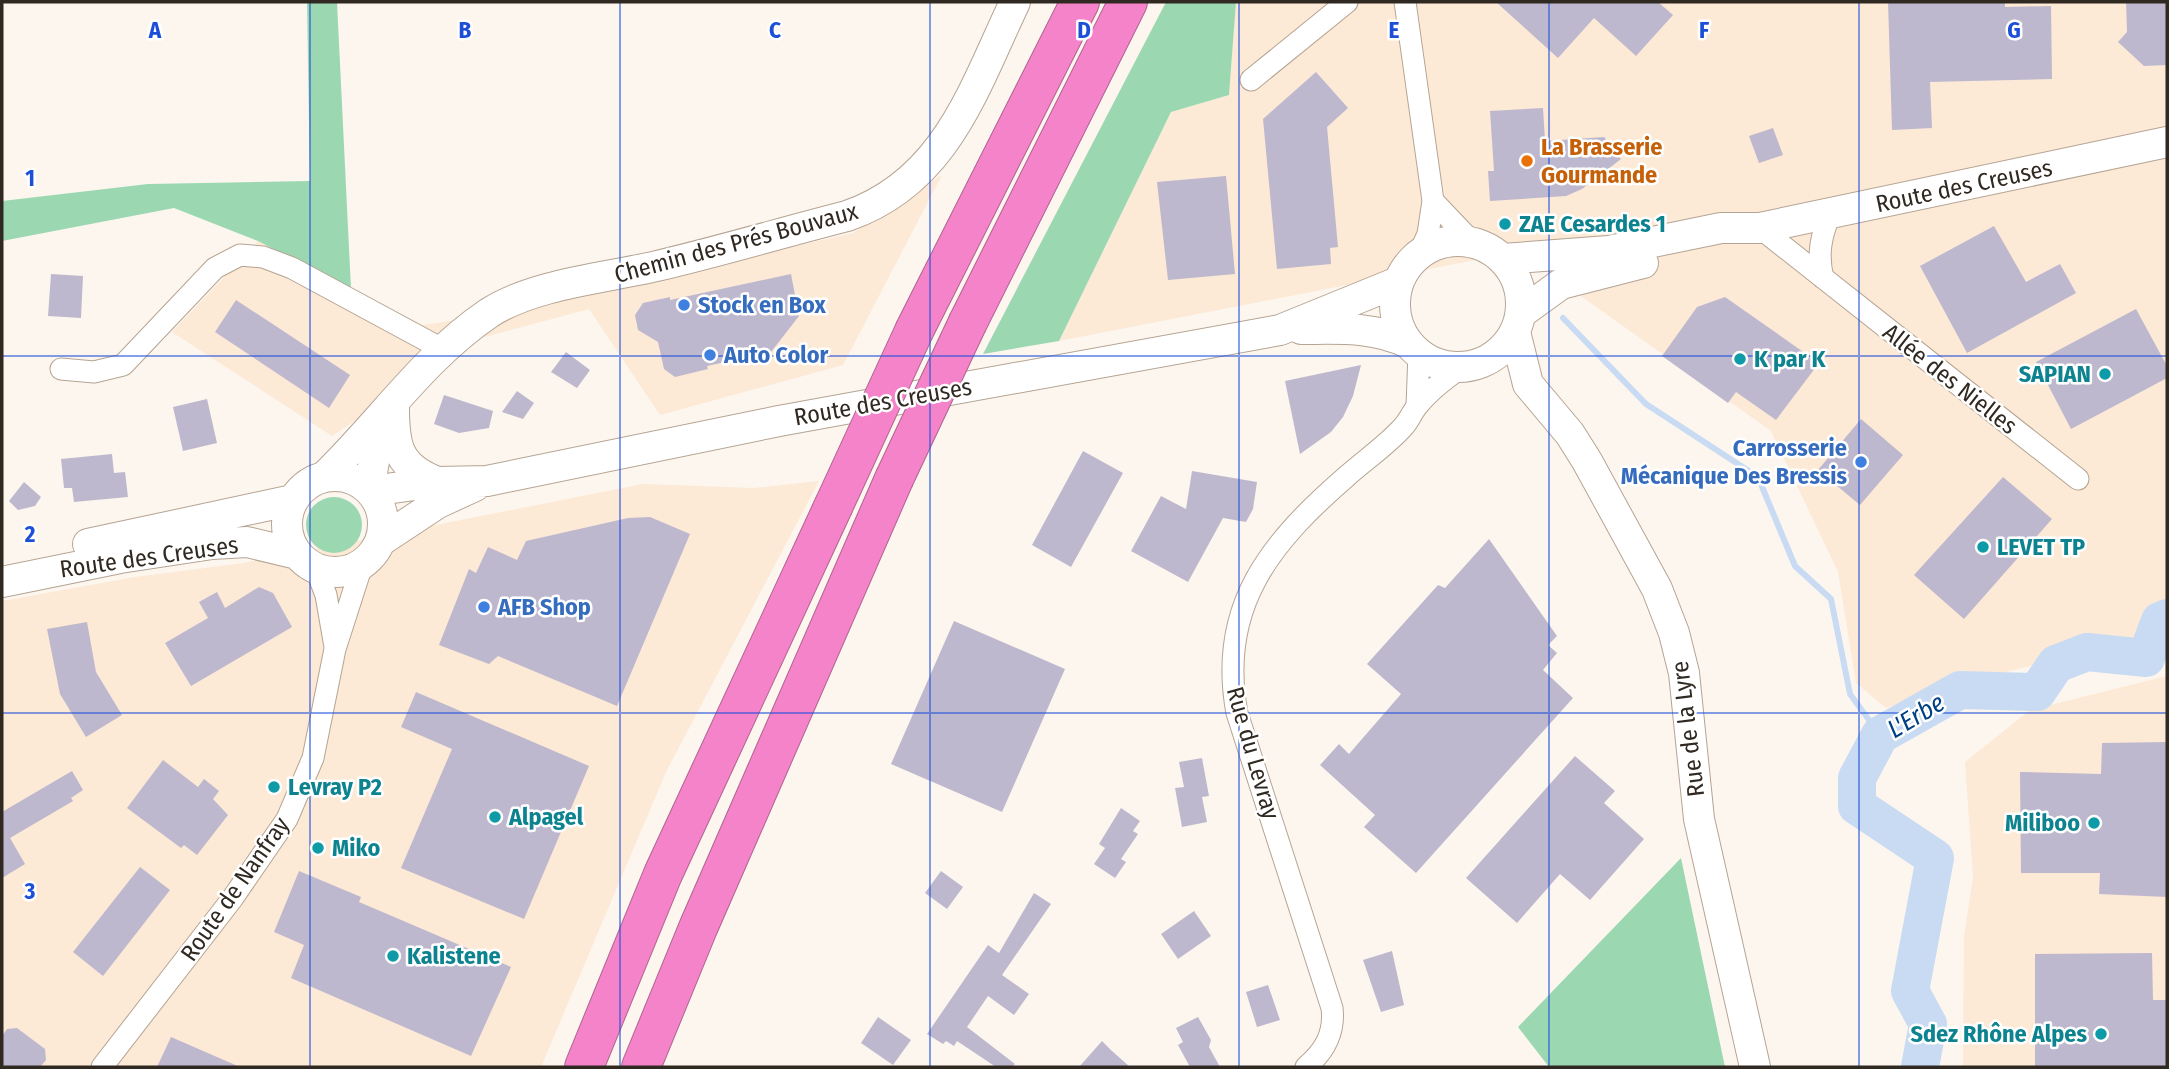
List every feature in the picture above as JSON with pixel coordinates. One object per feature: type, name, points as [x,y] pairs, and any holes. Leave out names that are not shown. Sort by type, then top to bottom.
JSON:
[{"type":"highway","points":[[584,1067],[663,874],[915,329],[1080,2]]},
{"type":"highway","points":[[641,1067],[698,928],[894,480],[968,322],[1128,2]]},
{"type":"main road","name":"Chemin des Prés Bouvaux","points":[[416,377],[442,349],[490,313],[533,294],[657,266],[847,216],[887,198],[936,156],[958,120],[1015,2]]},
{"type":"main road","name":"Route des Creuses","points":[[1503,259],[1609,251],[1721,228],[1760,228],[2167,142]]},
{"type":"main road","name":"Route des Creuses","points":[[1518,322],[1561,284],[1725,244],[1760,228]]},
{"type":"main road","points":[[1453,240],[1472,242],[1503,259],[1515,274],[1521,293],[1518,322],[1502,350],[1473,365],[1439,364],[1413,348],[1398,324],[1394,303],[1398,282],[1419,254],[1435,244],[1453,240]]},
{"type":"main road","name":"Route des Creuses","points":[[1280,330],[1398,282]]},
{"type":"main road","name":"Rue de la Lyre","points":[[1518,322],[1528,384],[1570,434],[1587,461],[1657,589],[1674,634],[1684,673],[1699,819],[1755,1067]]},
{"type":"main road","name":"Route des Creuses","points":[[370,490],[437,482],[487,481],[779,421],[1280,330],[1362,329],[1388,333],[1413,348]]},
{"type":"main road","name":"Rue de la Lyre","points":[[1473,365],[1528,384]]},
{"type":"main road","points":[[370,490],[379,439],[416,377]]},
{"type":"main road","points":[[324,477],[348,478],[370,490],[383,514],[382,540],[374,554],[362,565],[340,572],[306,561],[287,528],[293,500],[312,482],[324,477],[354,448],[416,377]]},
{"type":"main road","points":[[394,410],[394,438],[401,458],[419,475],[437,482]]},
{"type":"main road","name":"Route des Creuses","points":[[382,540],[438,503],[487,481]]},
{"type":"main road","name":"Route des Creuses","points":[[2,561],[293,500]]},
{"type":"main road","name":"Route des Creuses","points":[[2,582],[120,558],[212,544],[247,542],[306,561]]},
{"type":"street","points":[[1251,80],[1347,2]]},
{"type":"street","points":[[1405,2],[1433,201],[1428,234],[1419,254]]},
{"type":"street","points":[[1433,201],[1472,242]]},
{"type":"street","points":[[1823,278],[1819,261],[1820,246],[1830,214]]},
{"type":"street","name":"Allée des Nielles","points":[[1760,228],[2078,479]]},
{"type":"street","points":[[61,369],[94,372],[123,365],[215,268],[240,255],[263,257],[292,268],[442,349]]},
{"type":"street","points":[[1413,348],[1417,406]]},
{"type":"street","name":"Rue du Levray","points":[[1306,1067],[1321,1052],[1330,1036],[1332,1008],[1237,713],[1231,677],[1233,641],[1249,590],[1279,542],[1323,498],[1404,427],[1417,406],[1443,380],[1473,365]]},
{"type":"street","name":"Route de Nanfray","points":[[306,561],[339,620]]},
{"type":"street","name":"Route de Nanfray","points":[[102,1067],[232,899],[287,819],[313,758],[339,620],[362,565]]},
{"type":"shaded area","points":[[1236,2],[2167,2],[2167,604],[2131,641],[1949,686],[1886,708],[1856,683],[1838,572],[1771,431],[1521,251],[1059,341],[1171,112],[1229,95]]},
{"type":"shaded area","points":[[942,175],[843,365],[660,415],[589,309],[477,339],[332,436],[172,332],[258,241],[423,325],[509,312],[853,233]]},
{"type":"shaded area","points":[[819,481],[666,772],[541,1067],[2,1067],[2,601],[135,577],[244,563],[643,484],[754,488]]},
{"type":"shaded area","points":[[2167,676],[2167,1067],[1963,1067],[1964,936],[1973,877],[1965,762],[2030,710]]},
{"type":"green space","points":[[307,2],[337,2],[351,289],[258,241],[174,208],[2,241],[2,201],[148,184],[310,181]]},
{"type":"green space","points":[[1166,2],[1236,2],[1229,95],[1171,112],[1059,341],[983,354]]},
{"type":"green space","points":[[329,497],[339,497],[354,505],[360,514],[360,536],[354,545],[339,553],[329,553],[311,541],[306,530],[306,520],[318,502]]},
{"type":"green space","points":[[1681,858],[1725,1067],[1549,1067],[1518,1027]]},
{"type":"building","points":[[1496,2],[1658,2],[1673,15],[1636,56],[1594,18],[1558,58]]},
{"type":"building","points":[[1888,2],[2005,2],[2005,7],[2051,6],[2052,79],[1930,82],[1932,128],[1892,130]]},
{"type":"building","points":[[2126,2],[2167,2],[2167,65],[2144,66],[2118,42],[2127,32]]},
{"type":"building","points":[[1316,72],[1348,108],[1327,127],[1338,247],[1330,248],[1331,264],[1277,269],[1263,119]]},
{"type":"building","points":[[1543,108],[1545,141],[1604,137],[1621,159],[1582,189],[1566,196],[1490,201],[1488,171],[1494,171],[1490,111]]},
{"type":"building","points":[[1773,128],[1783,155],[1759,163],[1749,136]]},
{"type":"building","points":[[1226,176],[1235,274],[1168,280],[1157,182]]},
{"type":"building","points":[[1994,226],[2026,282],[2060,264],[2076,293],[1967,353],[1920,266]]},
{"type":"building","points":[[51,274],[83,276],[81,318],[48,316]]},
{"type":"building","points":[[791,274],[799,316],[771,352],[707,366],[708,369],[675,377],[664,369],[658,342],[638,330],[635,315],[643,303],[670,297],[670,300]]},
{"type":"building","name":"K par K","points":[[1725,297],[1819,363],[1776,420],[1736,392],[1728,403],[1662,356],[1697,307]]},
{"type":"building","points":[[236,300],[350,375],[329,408],[215,332]]},
{"type":"building","name":"SAPIAN","points":[[2136,309],[2167,366],[2167,378],[2071,429],[2036,362]]},
{"type":"building","points":[[566,352],[590,370],[577,388],[551,372]]},
{"type":"building","points":[[1361,365],[1353,396],[1343,417],[1331,432],[1300,454],[1285,381]]},
{"type":"building","points":[[517,391],[534,403],[523,419],[502,412]]},
{"type":"building","points":[[444,395],[493,411],[489,428],[459,433],[434,424]]},
{"type":"building","points":[[207,399],[217,443],[183,451],[173,407]]},
{"type":"building","name":"Carrosserie Mécanique Des Bressis","points":[[1861,419],[1903,455],[1860,505],[1818,470]]},
{"type":"building","points":[[1083,451],[1123,473],[1071,567],[1032,545]]},
{"type":"building","points":[[112,454],[114,473],[125,472],[128,497],[74,502],[72,488],[64,488],[61,459]]},
{"type":"building","points":[[1192,471],[1257,482],[1253,509],[1246,522],[1223,518],[1188,582],[1131,551],[1161,496],[1186,509]]},
{"type":"building","name":"LEVET TP","points":[[2003,477],[2052,519],[1964,619],[1914,575]]},
{"type":"building","points":[[24,482],[41,497],[35,506],[18,510],[9,501]]},
{"type":"building","points":[[650,517],[690,534],[617,706],[498,656],[489,664],[439,645],[469,569],[476,573],[488,547],[517,560],[526,541],[628,518]]},
{"type":"building","points":[[1489,539],[1557,636],[1548,645],[1557,653],[1543,670],[1573,698],[1416,873],[1364,827],[1375,815],[1320,765],[1339,744],[1349,754],[1401,694],[1367,664],[1438,585],[1445,588]]},
{"type":"building","points":[[259,587],[273,593],[292,627],[191,686],[165,643],[208,618],[199,602],[217,592],[225,608]]},
{"type":"building","points":[[954,621],[1065,669],[1002,812],[891,764]]},
{"type":"building","points":[[87,622],[96,672],[122,715],[86,737],[60,694],[47,629]]},
{"type":"building","name":"Alpagel","points":[[416,692],[589,766],[524,919],[401,868],[452,749],[401,727]]},
{"type":"building","name":"Miliboo","points":[[2167,742],[2167,897],[2099,894],[2100,873],[2021,873],[2020,772],[2101,774],[2102,743]]},
{"type":"building","points":[[1575,756],[1615,791],[1604,803],[1644,839],[1590,900],[1560,874],[1517,923],[1466,878]]},
{"type":"building","points":[[1202,758],[1209,796],[1202,797],[1207,822],[1182,827],[1175,788],[1184,787],[1179,762]]},
{"type":"building","points":[[163,760],[198,787],[204,779],[219,791],[213,799],[228,815],[197,855],[184,845],[181,848],[127,808]]},
{"type":"building","points":[[72,771],[83,790],[71,798],[73,801],[10,838],[25,864],[2,878],[2,812]]},
{"type":"building","points":[[1121,808],[1140,821],[1133,831],[1138,834],[1121,859],[1126,862],[1115,878],[1094,864],[1105,848],[1099,844]]},
{"type":"building","points":[[140,867],[170,890],[103,976],[73,952]]},
{"type":"building","name":"Kalistene","points":[[299,871],[361,897],[359,902],[511,967],[471,1056],[291,978],[304,945],[274,932]]},
{"type":"building","points":[[941,871],[963,887],[947,909],[925,893]]},
{"type":"building","points":[[1034,893],[1051,904],[1002,975],[1029,994],[1014,1015],[988,996],[967,1027],[1015,1064],[1012,1067],[996,1067],[957,1041],[954,1046],[946,1041],[943,1044],[927,1034],[988,945],[999,953]]},
{"type":"building","points":[[1194,911],[1211,936],[1178,959],[1161,934]]},
{"type":"building","points":[[1392,951],[1404,1005],[1381,1012],[1363,960]]},
{"type":"building","name":"Sdez Rhône Alpes","points":[[2152,953],[2153,1000],[2167,1000],[2167,1067],[2035,1067],[2035,954]]},
{"type":"building","points":[[1268,985],[1280,1020],[1257,1027],[1246,992]]},
{"type":"building","points":[[878,1017],[911,1040],[893,1065],[861,1043]]},
{"type":"building","points":[[1198,1017],[1211,1040],[1209,1047],[1220,1067],[1190,1067],[1178,1045],[1183,1042],[1176,1028]]},
{"type":"building","points":[[17,1028],[45,1049],[46,1060],[40,1067],[2,1067],[2,1036],[7,1029]]},
{"type":"building","points":[[171,1037],[240,1067],[157,1067]]},
{"type":"building","points":[[1102,1041],[1112,1051],[1130,1067],[1079,1067]]},
{"type":"waterway","points":[[1563,318],[1646,404],[1758,477],[1795,566],[1831,599],[1850,694],[1880,735]]},
{"type":"waterway","name":"L'Erbe","points":[[1920,1067],[1928,1024],[1910,991],[1935,858],[1857,806],[1857,778],[1880,735],[1960,690],[2037,692],[2056,664],[2087,652],[2146,658],[2160,621],[2167,618]]},
{"type":"place","name":"La Brasserie Gourmande","points":[[1527,161]]},
{"type":"place","name":"ZAE Cesardes 1","points":[[1505,224]]},
{"type":"place","name":"Stock en Box","points":[[684,305]]},
{"type":"place","name":"Auto Color","points":[[710,355]]},
{"type":"place","name":"K par K","points":[[1740,359]]},
{"type":"place","name":"SAPIAN","points":[[2105,374]]},
{"type":"place","name":"Carrosserie Mécanique Des Bressis","points":[[1861,462]]},
{"type":"place","name":"LEVET TP","points":[[1983,547]]},
{"type":"place","name":"AFB Shop","points":[[484,607]]},
{"type":"place","name":"Levray P2","points":[[274,787]]},
{"type":"place","name":"Alpagel","points":[[495,817]]},
{"type":"place","name":"Miliboo","points":[[2094,823]]},
{"type":"place","name":"Miko","points":[[318,848]]},
{"type":"place","name":"Kalistene","points":[[393,956]]},
{"type":"place","name":"Sdez Rhône Alpes","points":[[2101,1034]]}]
